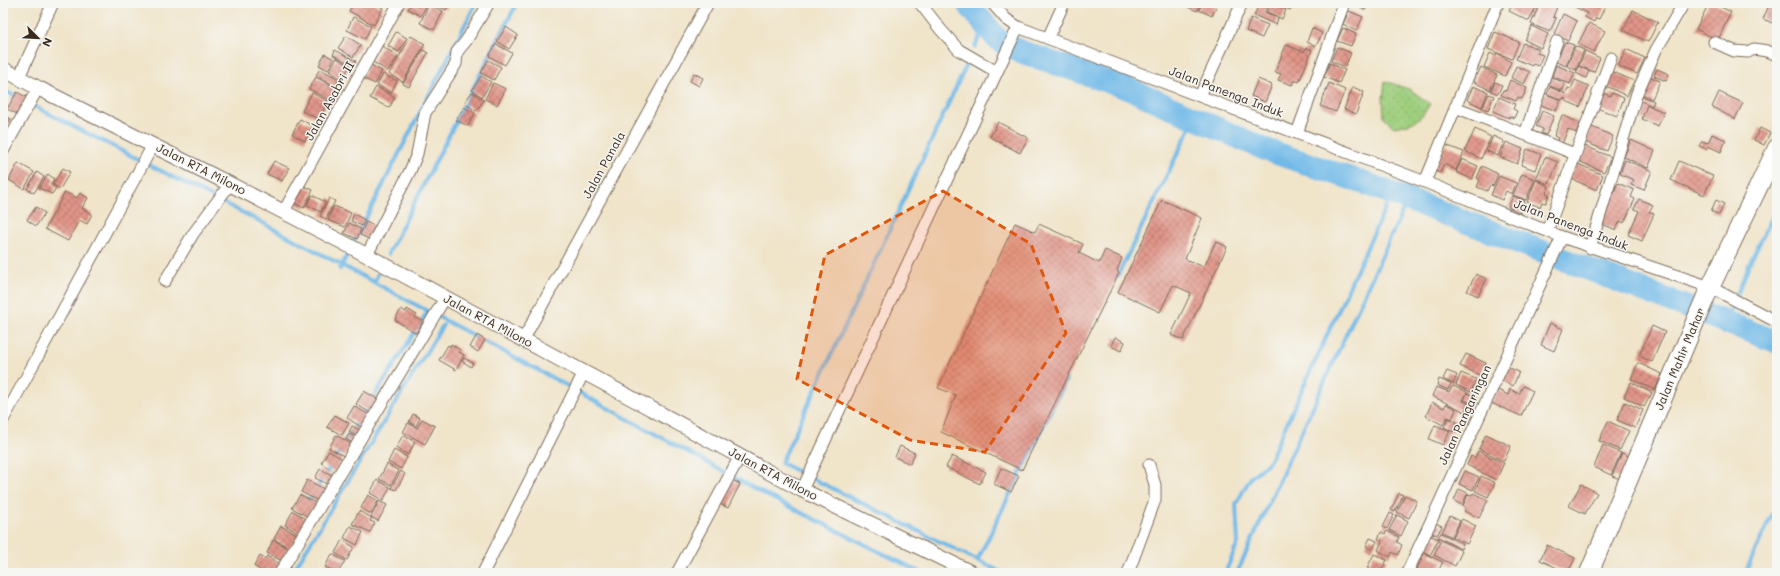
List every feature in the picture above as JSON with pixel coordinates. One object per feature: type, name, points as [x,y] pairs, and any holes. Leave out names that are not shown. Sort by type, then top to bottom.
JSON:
[{"type":"highway","name":"Jalan Mahir Mahar","points":[[1589,573],[1692,328],[1777,148]]},
{"type":"street","points":[[19,78],[53,3]]},
{"type":"street","name":"Jalan Asabri II","points":[[284,212],[399,3]]},
{"type":"street","points":[[367,255],[410,171],[417,154],[425,113],[456,64],[457,52],[466,41],[490,3]]},
{"type":"street","name":"Jalan Panala","points":[[523,340],[708,3]]},
{"type":"street","points":[[920,3],[940,30],[960,50],[996,72]]},
{"type":"street","name":"Jalan Panenga Induk","points":[[992,3],[1016,31],[1048,38],[1297,133],[1547,231],[1560,242],[1590,248],[1708,292],[1777,322]]},
{"type":"street","points":[[1048,38],[1064,3]]},
{"type":"street","points":[[1200,96],[1242,3]]},
{"type":"street","points":[[1297,133],[1344,3]]},
{"type":"street","points":[[1425,182],[1498,3]]},
{"type":"street","points":[[1590,248],[1637,93],[1656,50],[1684,3]]},
{"type":"street","points":[[802,490],[1016,31]]},
{"type":"street","points":[[1525,134],[1557,41]]},
{"type":"street","points":[[1714,42],[1734,51],[1748,52],[1754,49],[1767,51],[1777,55]]},
{"type":"street","points":[[1547,231],[1611,58]]},
{"type":"street","name":"Jalan RTA Milono","points":[[3,69],[367,255],[802,490],[972,573]]},
{"type":"street","points":[[3,151],[38,88]]},
{"type":"street","points":[[1456,108],[1575,154]]},
{"type":"street","points":[[3,420],[153,145]]},
{"type":"street","points":[[165,281],[193,234],[230,184]]},
{"type":"street","name":"Jalan Pangaringan","points":[[1407,573],[1560,242]]},
{"type":"street","points":[[280,573],[445,298]]},
{"type":"street","points":[[483,573],[584,372]]},
{"type":"street","points":[[677,573],[740,456]]},
{"type":"street","points":[[1128,573],[1155,500],[1155,485],[1149,466]]},
{"type":"highlighted area","points":[[943,191],[1031,244],[1066,333],[985,452],[910,440],[797,379],[825,255]]},
{"type":"green space","points":[[1385,81],[1411,90],[1430,104],[1423,115],[1412,123],[1394,127],[1384,118],[1383,99]]},
{"type":"building","points":[[353,3],[374,3],[383,8],[374,25],[349,11]]},
{"type":"building","points":[[420,3],[427,4],[421,16],[408,9],[411,4],[418,7]]},
{"type":"building","points":[[431,3],[449,3],[446,10]]},
{"type":"building","points":[[1184,3],[1201,3],[1197,11],[1183,5]]},
{"type":"building","points":[[1202,3],[1218,3],[1212,16],[1199,10]]},
{"type":"building","points":[[1260,3],[1269,4],[1265,12],[1278,18],[1276,25],[1254,15]]},
{"type":"building","points":[[1272,3],[1286,10],[1282,19],[1267,12]]},
{"type":"building","points":[[1275,3],[1289,3],[1293,4],[1290,10]]},
{"type":"building","points":[[1348,3],[1368,3],[1365,10]]},
{"type":"building","points":[[1513,3],[1532,3],[1537,5],[1529,21],[1509,11]]},
{"type":"building","points":[[1540,3],[1549,3],[1557,7],[1553,17],[1556,18],[1550,32],[1531,24]]},
{"type":"building","points":[[1575,3],[1597,3],[1605,7],[1599,19],[1596,18],[1594,22],[1585,17],[1587,13],[1573,6]]},
{"type":"building","points":[[1709,3],[1713,3],[1731,12],[1718,40],[1696,29]]},
{"type":"building","points":[[1770,3],[1777,3],[1777,25],[1763,19]]},
{"type":"building","points":[[429,4],[443,11],[434,30],[420,23]]},
{"type":"building","points":[[1633,10],[1658,22],[1648,42],[1623,30]]},
{"type":"building","points":[[1349,11],[1363,17],[1356,31],[1343,24]]},
{"type":"building","points":[[1563,14],[1577,21],[1568,41],[1554,34]]},
{"type":"building","points":[[353,17],[371,26],[365,39],[347,30]]},
{"type":"building","points":[[1251,18],[1268,25],[1262,38],[1246,31]]},
{"type":"building","points":[[1589,23],[1605,31],[1594,52],[1578,44]]},
{"type":"building","points":[[1532,26],[1548,34],[1541,48],[1525,40]]},
{"type":"building","points":[[506,27],[518,35],[509,49],[497,41]]},
{"type":"building","points":[[1312,28],[1322,33],[1316,46],[1307,42]]},
{"type":"building","points":[[1343,28],[1356,34],[1351,46],[1337,41]]},
{"type":"building","points":[[396,32],[407,38],[399,52],[388,46]]},
{"type":"building","points":[[1495,32],[1519,42],[1512,59],[1488,49]]},
{"type":"building","points":[[346,36],[361,45],[353,57],[338,48]]},
{"type":"building","points":[[411,36],[425,44],[403,82],[389,74]]},
{"type":"building","points":[[1565,42],[1574,45],[1566,66],[1556,62]]},
{"type":"building","points":[[1523,43],[1539,49],[1537,53],[1543,55],[1538,66],[1533,64],[1532,66],[1516,59]]},
{"type":"building","points":[[496,44],[512,53],[505,65],[489,56]]},
{"type":"building","points":[[1286,45],[1304,52],[1306,48],[1312,50],[1299,82],[1294,80],[1292,85],[1278,80],[1281,74],[1275,72]]},
{"type":"building","points":[[382,46],[398,56],[388,71],[373,62]]},
{"type":"building","points":[[1575,46],[1584,50],[1576,70],[1567,66]]},
{"type":"building","points":[[1337,47],[1351,53],[1345,67],[1331,61]]},
{"type":"building","points":[[1626,49],[1645,58],[1637,74],[1618,66]]},
{"type":"building","points":[[335,50],[356,61],[353,65],[333,55]]},
{"type":"building","points":[[423,50],[428,53],[409,87],[403,84]]},
{"type":"building","points":[[1585,51],[1600,58],[1594,72],[1579,66]]},
{"type":"building","points":[[1490,53],[1496,56],[1497,53],[1511,62],[1505,76],[1484,67]]},
{"type":"building","points":[[325,54],[334,59],[328,70],[319,65]]},
{"type":"building","points":[[337,58],[350,66],[342,79],[329,71]]},
{"type":"building","points":[[488,60],[501,67],[494,80],[481,73]]},
{"type":"building","points":[[1330,63],[1345,70],[1339,83],[1324,77]]},
{"type":"building","points":[[369,64],[382,71],[375,84],[362,78]]},
{"type":"building","points":[[1556,65],[1575,73],[1570,84],[1552,76]]},
{"type":"building","points":[[1516,66],[1530,72],[1524,84],[1511,78]]},
{"type":"building","points":[[1579,66],[1589,71],[1586,78],[1576,73]]},
{"type":"building","points":[[1481,67],[1497,75],[1490,90],[1474,82]]},
{"type":"building","points":[[320,69],[339,79],[335,86],[316,75]]},
{"type":"building","points":[[1657,69],[1669,74],[1666,81],[1654,76]]},
{"type":"building","points":[[1613,72],[1634,81],[1627,96],[1606,86]]},
{"type":"building","points":[[694,73],[703,78],[699,86],[690,81]]},
{"type":"building","points":[[383,74],[397,81],[391,93],[377,85]]},
{"type":"building","points":[[481,76],[491,82],[482,97],[472,90]]},
{"type":"building","points":[[1649,76],[1660,81],[1652,99],[1641,94]]},
{"type":"building","points":[[316,77],[340,90],[333,102],[309,89]]},
{"type":"building","points":[[1551,77],[1565,83],[1562,91],[1548,85]]},
{"type":"building","points":[[1258,79],[1272,85],[1265,102],[1251,96]]},
{"type":"building","points":[[1510,80],[1527,88],[1522,99],[1518,97],[1516,101],[1501,95],[1503,90],[1506,91]]},
{"type":"building","points":[[1575,80],[1589,86],[1580,107],[1566,101],[1566,99],[1563,98],[1562,100],[1547,94],[1550,87],[1566,94],[1568,88],[1571,89]]},
{"type":"building","points":[[1495,82],[1502,85],[1498,94],[1491,91]]},
{"type":"building","points":[[493,83],[506,89],[497,105],[485,99]]},
{"type":"building","points":[[1329,83],[1345,90],[1336,112],[1320,106]]},
{"type":"building","points":[[1473,86],[1488,92],[1482,107],[1467,100]]},
{"type":"building","points":[[376,87],[395,97],[389,108],[370,98]]},
{"type":"building","points":[[1353,87],[1364,92],[1356,114],[1344,109]]},
{"type":"building","points":[[17,92],[28,98],[19,115],[7,109]]},
{"type":"building","points":[[472,92],[484,100],[476,111],[464,103]]},
{"type":"building","points":[[1719,92],[1743,103],[1735,119],[1712,107]]},
{"type":"building","points":[[312,93],[328,101],[319,119],[302,111]]},
{"type":"building","points":[[1544,93],[1561,100],[1556,111],[1539,104]]},
{"type":"building","points":[[1603,93],[1610,96],[1612,93],[1624,98],[1617,116],[1597,108]]},
{"type":"building","points":[[1489,94],[1494,96],[1488,110],[1482,108]]},
{"type":"building","points":[[1641,96],[1654,101],[1652,106],[1639,100]]},
{"type":"building","points":[[1499,97],[1515,104],[1513,109],[1517,111],[1514,118],[1509,116],[1509,118],[1493,111]]},
{"type":"building","points":[[1647,105],[1664,112],[1658,126],[1642,119]]},
{"type":"building","points":[[464,107],[475,113],[468,126],[456,120]]},
{"type":"building","points":[[1542,111],[1554,116],[1546,135],[1541,133],[1543,129],[1536,126]]},
{"type":"building","points":[[3,115],[11,119],[3,132]]},
{"type":"building","points":[[323,115],[330,118],[327,125],[319,122]]},
{"type":"building","points":[[1562,115],[1580,123],[1576,133],[1568,129],[1562,144],[1557,142],[1558,138],[1554,136]]},
{"type":"building","points":[[300,119],[313,126],[305,141],[292,134]]},
{"type":"building","points":[[998,122],[1028,138],[1020,153],[990,137]]},
{"type":"building","points":[[1592,127],[1613,136],[1607,151],[1585,142]]},
{"type":"building","points":[[1760,128],[1770,133],[1764,145],[1754,140]]},
{"type":"building","points":[[1475,129],[1491,137],[1481,159],[1465,151]]},
{"type":"building","points":[[1712,134],[1726,140],[1721,152],[1708,146],[1706,149],[1699,146],[1702,141],[1708,143]]},
{"type":"building","points":[[1493,136],[1504,141],[1498,156],[1487,151]]},
{"type":"building","points":[[1631,140],[1655,151],[1648,168],[1624,157]]},
{"type":"building","points":[[1506,142],[1523,149],[1517,164],[1500,157]]},
{"type":"building","points":[[1445,145],[1464,152],[1456,170],[1444,164],[1440,173],[1433,170]]},
{"type":"building","points":[[1583,145],[1611,157],[1604,172],[1576,160]]},
{"type":"building","points":[[1527,149],[1541,154],[1535,170],[1521,165]]},
{"type":"building","points":[[1545,157],[1558,162],[1549,184],[1536,179]]},
{"type":"building","points":[[1462,159],[1478,166],[1472,179],[1456,172]]},
{"type":"building","points":[[1625,160],[1652,171],[1644,190],[1631,185],[1634,180],[1620,174]]},
{"type":"building","points":[[274,161],[289,168],[282,181],[267,174]]},
{"type":"building","points":[[1679,161],[1713,176],[1704,195],[1671,180]]},
{"type":"building","points":[[18,163],[34,172],[24,189],[9,180]]},
{"type":"building","points":[[1576,163],[1603,175],[1597,190],[1569,178]]},
{"type":"building","points":[[1482,166],[1498,174],[1493,186],[1490,185],[1487,191],[1477,187],[1480,180],[1477,178]]},
{"type":"building","points":[[63,168],[70,172],[60,189],[53,184]]},
{"type":"building","points":[[37,172],[44,177],[34,193],[27,189]]},
{"type":"building","points":[[48,174],[54,179],[51,184],[56,188],[52,194],[39,188]]},
{"type":"building","points":[[1522,174],[1535,179],[1526,200],[1513,195]]},
{"type":"building","points":[[1499,176],[1516,183],[1512,194],[1506,191],[1502,200],[1491,195]]},
{"type":"building","points":[[1536,180],[1549,186],[1546,193],[1549,194],[1546,203],[1542,202],[1540,207],[1527,202]]},
{"type":"building","points":[[1618,183],[1634,190],[1631,197],[1635,199],[1624,223],[1620,221],[1616,230],[1600,223]]},
{"type":"building","points":[[301,185],[313,190],[304,208],[292,202]]},
{"type":"building","points":[[65,192],[77,198],[80,193],[88,198],[82,208],[92,214],[87,224],[79,220],[68,241],[45,229]]},
{"type":"building","points":[[312,195],[325,202],[321,212],[307,205]]},
{"type":"building","points":[[1513,196],[1525,201],[1521,213],[1508,207]]},
{"type":"building","points":[[329,198],[335,201],[326,219],[320,216]]},
{"type":"building","points":[[1639,199],[1653,205],[1649,212],[1654,214],[1642,241],[1628,235],[1639,211],[1634,209]]},
{"type":"building","points":[[1162,200],[1202,218],[1185,259],[1204,267],[1216,241],[1227,247],[1183,340],[1171,335],[1191,293],[1173,285],[1160,312],[1118,292]]},
{"type":"building","points":[[1716,200],[1724,204],[1719,215],[1711,211]]},
{"type":"building","points":[[334,206],[351,213],[345,227],[328,220]]},
{"type":"building","points":[[36,207],[45,213],[36,226],[27,220]]},
{"type":"building","points":[[354,214],[365,220],[362,226],[351,221]]},
{"type":"building","points":[[366,222],[379,228],[373,241],[360,235]]},
{"type":"building","points":[[349,223],[361,229],[357,239],[344,233]]},
{"type":"building","points":[[1015,223],[1035,232],[1039,224],[1083,244],[1079,253],[1099,263],[1105,250],[1122,258],[1117,271],[1119,273],[1022,470],[941,432],[956,395],[938,388]]},
{"type":"building","points":[[1476,274],[1487,279],[1478,296],[1467,291]]},
{"type":"building","points":[[401,309],[406,312],[407,309],[417,315],[415,317],[423,321],[416,333],[395,320]]},
{"type":"building","points":[[1550,323],[1563,329],[1554,351],[1541,345]]},
{"type":"building","points":[[1652,326],[1665,332],[1652,362],[1639,356]]},
{"type":"building","points":[[477,335],[485,340],[478,352],[470,347]]},
{"type":"building","points":[[1115,337],[1125,342],[1121,351],[1111,346]]},
{"type":"building","points":[[451,344],[460,350],[459,352],[464,355],[456,370],[439,360],[448,345],[450,347]]},
{"type":"building","points":[[1466,354],[1486,363],[1480,375],[1460,366]]},
{"type":"building","points":[[464,358],[473,363],[471,367],[462,361]]},
{"type":"building","points":[[1638,363],[1662,374],[1655,390],[1631,379]]},
{"type":"building","points":[[1507,367],[1519,372],[1513,386],[1501,380]]},
{"type":"building","points":[[1447,371],[1457,375],[1453,384],[1443,379]]},
{"type":"building","points":[[1461,373],[1476,379],[1471,392],[1456,385]]},
{"type":"building","points":[[1439,379],[1451,384],[1448,390],[1437,385]]},
{"type":"building","points":[[1631,382],[1652,393],[1644,407],[1624,397]]},
{"type":"building","points":[[1453,386],[1467,392],[1463,401],[1468,403],[1465,412],[1432,396],[1436,387],[1449,392]]},
{"type":"building","points":[[1523,386],[1533,391],[1521,416],[1491,403],[1498,390],[1508,395],[1510,389],[1519,394]]},
{"type":"building","points":[[364,391],[379,400],[370,413],[356,404]]},
{"type":"building","points":[[1467,393],[1474,396],[1471,403],[1464,400]]},
{"type":"building","points":[[1432,402],[1444,408],[1446,404],[1456,409],[1452,419],[1447,417],[1443,425],[1426,416]]},
{"type":"building","points":[[1625,402],[1643,410],[1635,428],[1617,420]]},
{"type":"building","points":[[354,406],[369,415],[361,427],[347,418]]},
{"type":"building","points":[[413,414],[420,418],[416,426],[409,422]]},
{"type":"building","points":[[335,415],[349,423],[342,435],[327,427]]},
{"type":"building","points":[[1448,418],[1457,422],[1453,432],[1444,427]]},
{"type":"building","points":[[422,419],[435,426],[425,444],[403,432],[408,423],[417,428]]},
{"type":"building","points":[[1608,421],[1629,431],[1620,450],[1599,441]]},
{"type":"building","points":[[1435,425],[1450,431],[1443,445],[1429,439]]},
{"type":"building","points":[[352,426],[362,431],[359,437],[349,432]]},
{"type":"building","points":[[349,434],[357,438],[354,444],[346,439]]},
{"type":"building","points":[[1486,434],[1511,446],[1504,461],[1479,449]]},
{"type":"building","points":[[336,435],[351,444],[344,456],[329,448]]},
{"type":"building","points":[[403,435],[415,442],[408,455],[396,448]]},
{"type":"building","points":[[1603,445],[1621,453],[1611,475],[1594,467]]},
{"type":"building","points":[[900,446],[915,453],[910,464],[895,457]]},
{"type":"building","points":[[394,450],[407,457],[401,469],[388,462]]},
{"type":"building","points":[[329,451],[342,459],[335,472],[321,463]]},
{"type":"building","points":[[1478,451],[1504,463],[1496,480],[1467,465],[1471,456],[1475,458]]},
{"type":"building","points":[[1622,453],[1633,458],[1623,480],[1612,476]]},
{"type":"building","points":[[952,456],[986,472],[980,484],[946,467]]},
{"type":"building","points":[[387,464],[399,471],[391,485],[379,479]]},
{"type":"building","points":[[1001,468],[1019,476],[1011,492],[994,484]]},
{"type":"building","points":[[320,469],[334,476],[329,485],[315,478]]},
{"type":"building","points":[[401,471],[405,474],[396,490],[391,488]]},
{"type":"building","points":[[1465,471],[1479,477],[1473,490],[1459,484]]},
{"type":"building","points":[[1481,476],[1495,483],[1488,497],[1475,491]]},
{"type":"building","points":[[730,479],[740,484],[728,508],[718,503]]},
{"type":"building","points":[[307,480],[326,490],[320,502],[301,492]]},
{"type":"building","points":[[377,480],[390,487],[383,501],[370,493]]},
{"type":"building","points":[[1581,484],[1597,493],[1585,514],[1569,506]]},
{"type":"building","points":[[1459,489],[1468,493],[1462,505],[1454,501]]},
{"type":"building","points":[[1399,493],[1403,495],[1395,512],[1391,510]]},
{"type":"building","points":[[1473,493],[1488,500],[1479,518],[1464,511],[1466,508],[1463,506],[1468,494],[1472,495]]},
{"type":"building","points":[[300,495],[318,504],[310,518],[292,508]]},
{"type":"building","points":[[368,495],[378,501],[371,514],[361,508]]},
{"type":"building","points":[[1405,495],[1417,501],[1409,518],[1397,512]]},
{"type":"building","points":[[379,501],[387,505],[378,521],[371,517]]},
{"type":"building","points":[[293,511],[308,520],[300,534],[285,525]]},
{"type":"building","points":[[359,511],[372,518],[370,521],[375,523],[370,532],[352,524]]},
{"type":"building","points":[[1390,513],[1394,515],[1387,529],[1383,527]]},
{"type":"building","points":[[1397,515],[1408,521],[1401,536],[1389,530]]},
{"type":"building","points":[[1450,516],[1460,521],[1452,537],[1442,532]]},
{"type":"building","points":[[1462,519],[1476,526],[1467,544],[1453,537]]},
{"type":"building","points":[[1435,523],[1442,526],[1437,535],[1430,532]]},
{"type":"building","points":[[281,526],[299,535],[291,549],[274,539]]},
{"type":"building","points":[[350,526],[363,532],[357,545],[344,538]]},
{"type":"building","points":[[1387,531],[1399,537],[1397,542],[1402,545],[1398,555],[1392,552],[1390,557],[1378,550],[1382,541],[1378,539],[1381,532],[1385,534]]},
{"type":"building","points":[[1441,533],[1463,544],[1461,549],[1438,537]]},
{"type":"building","points":[[1429,535],[1439,539],[1430,555],[1421,550]]},
{"type":"building","points":[[1370,538],[1377,541],[1372,550],[1366,546]]},
{"type":"building","points":[[273,540],[288,548],[282,561],[267,553]]},
{"type":"building","points":[[342,540],[354,547],[347,560],[335,553]]},
{"type":"building","points":[[1441,540],[1462,551],[1455,566],[1434,555]]},
{"type":"building","points":[[1547,545],[1575,558],[1568,573],[1540,560]]},
{"type":"building","points":[[1424,553],[1443,562],[1437,573],[1426,573],[1417,569]]},
{"type":"building","points":[[332,554],[345,561],[338,573],[325,567]]},
{"type":"building","points":[[1374,554],[1387,560],[1380,573],[1367,568]]},
{"type":"building","points":[[260,556],[265,559],[267,556],[280,564],[275,573],[264,573],[254,566]]},
{"type":"waterway","points":[[340,269],[476,3]]},
{"type":"waterway","points":[[388,254],[517,3]]},
{"type":"waterway","points":[[967,3],[998,40],[1019,51],[1127,88],[1264,149],[1370,185],[1777,342]]},
{"type":"waterway","points":[[975,47],[985,25]]},
{"type":"waterway","points":[[1019,51],[1140,86],[1335,169],[1447,208],[1675,296]]},
{"type":"waterway","points":[[966,66],[781,463],[1003,573]]},
{"type":"waterway","points":[[3,90],[19,98]]},
{"type":"waterway","points":[[30,104],[263,223],[575,390],[768,496],[922,573]]},
{"type":"waterway","points":[[1117,277],[1195,118]]},
{"type":"waterway","points":[[1225,573],[1238,543],[1236,504],[1251,477],[1269,462],[1392,193]]},
{"type":"waterway","points":[[1237,573],[1408,199]]},
{"type":"waterway","points":[[1726,322],[1751,260],[1777,208]]},
{"type":"waterway","points":[[374,282],[378,274]]},
{"type":"waterway","points":[[372,400],[428,311]]},
{"type":"waterway","points":[[292,573],[443,325]]},
{"type":"waterway","points":[[977,561],[1066,380]]},
{"type":"waterway","points":[[347,439],[368,406]]},
{"type":"waterway","points":[[307,504],[342,448]]},
{"type":"waterway","points":[[1745,573],[1777,504]]}]
